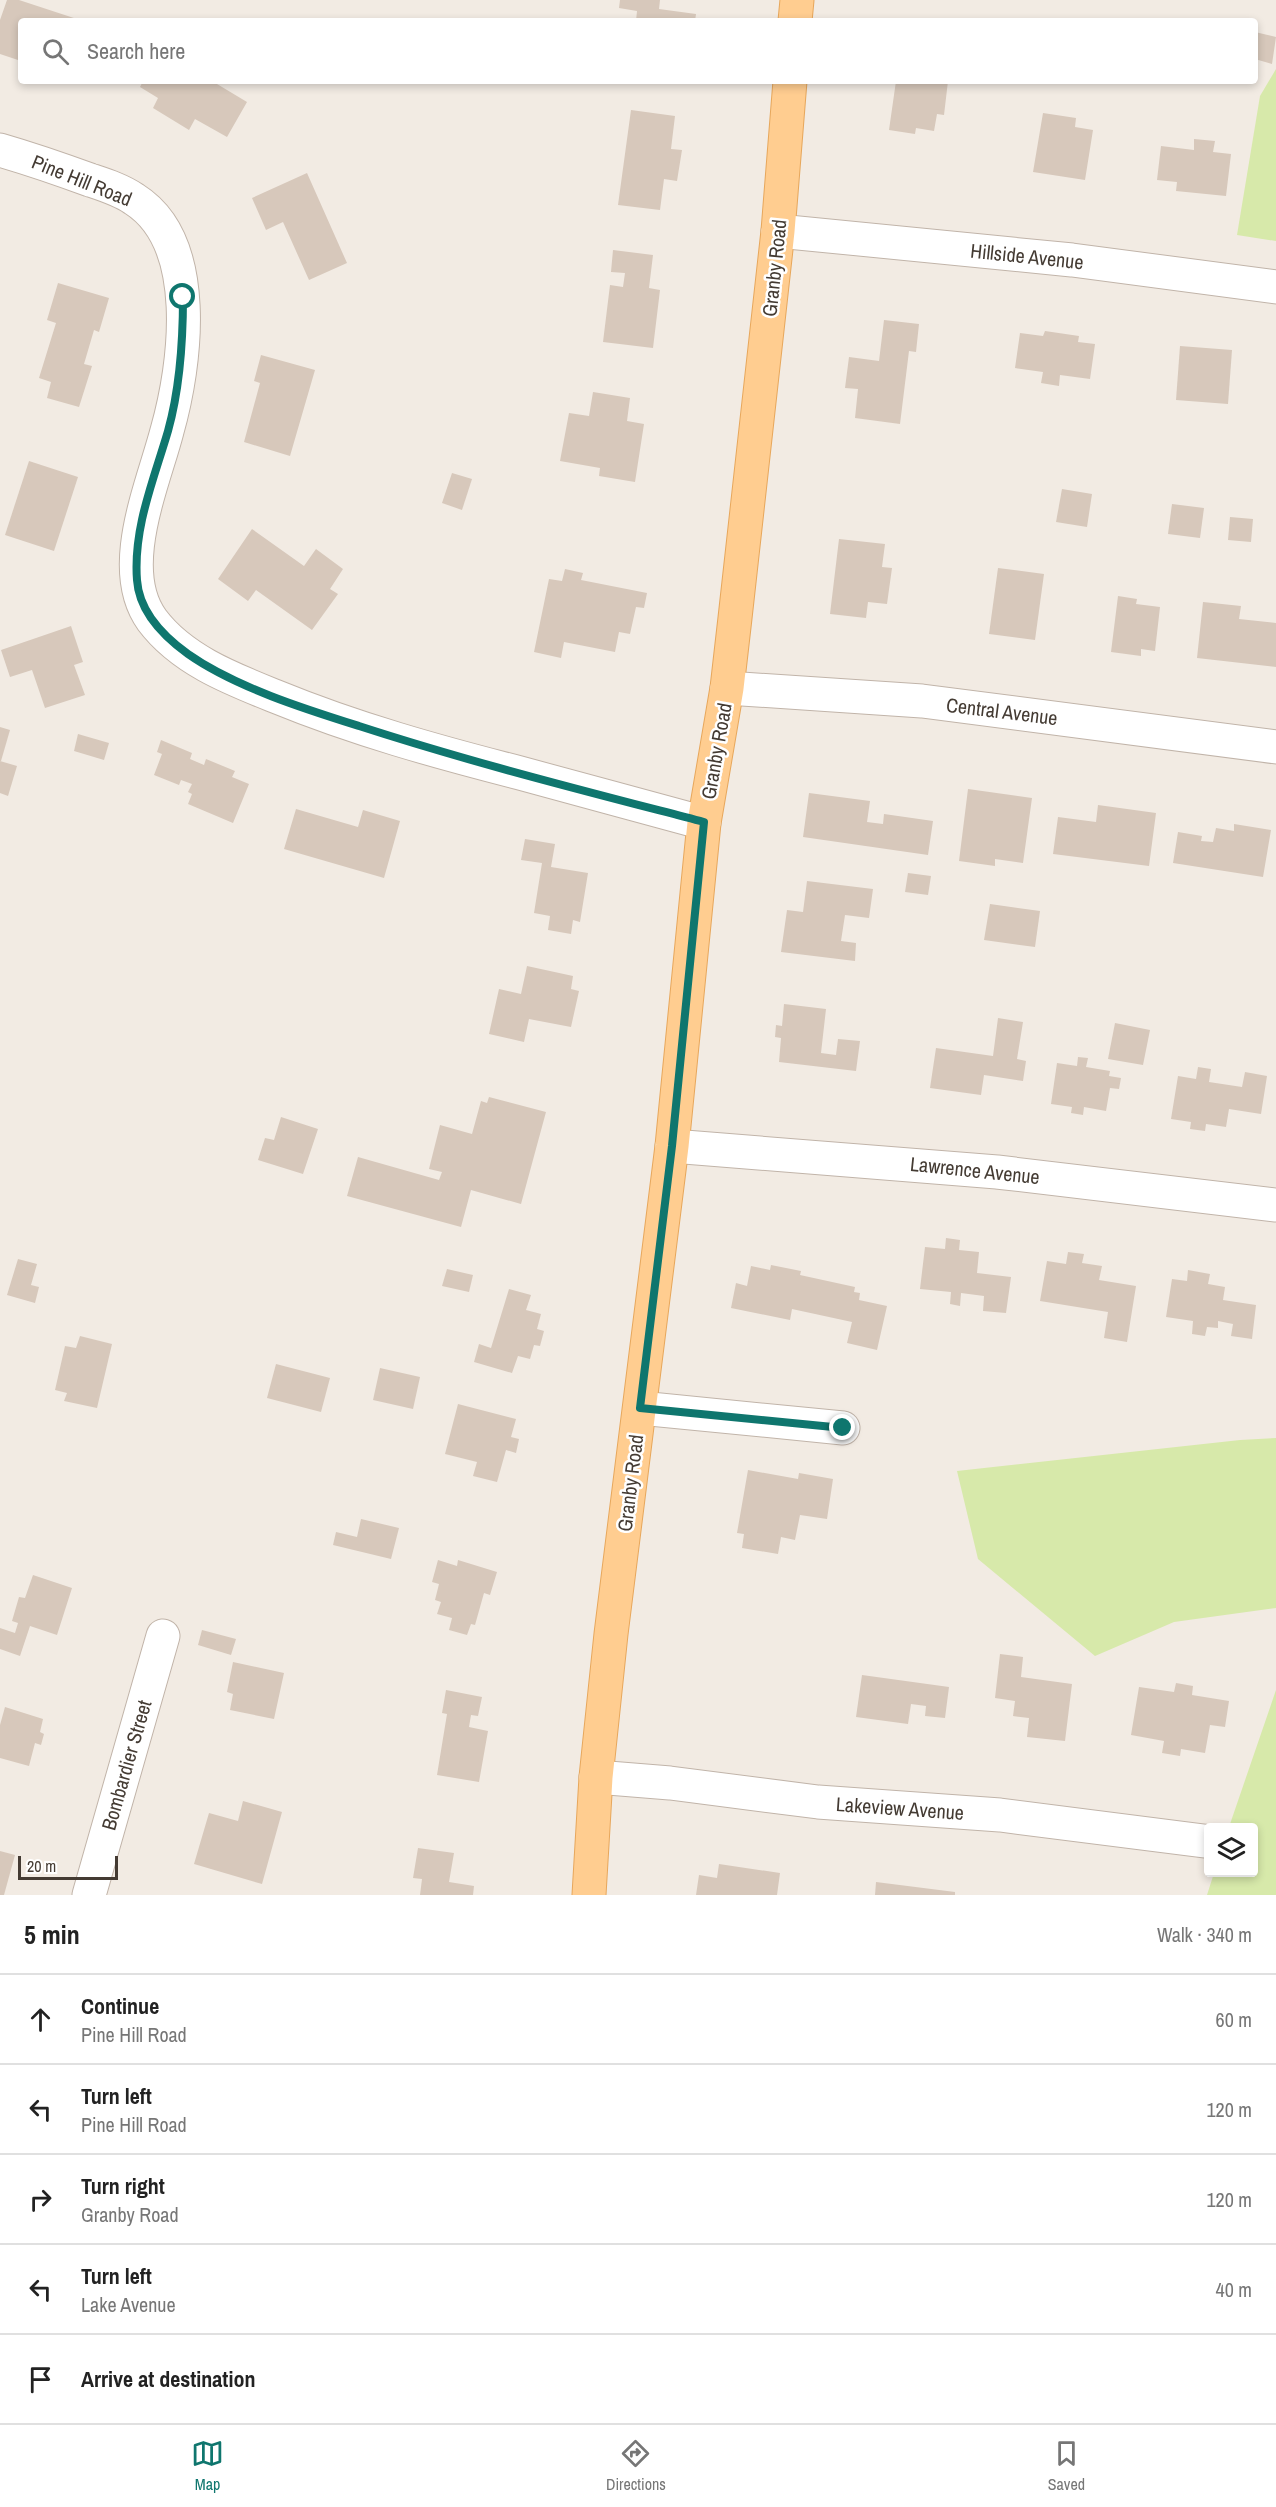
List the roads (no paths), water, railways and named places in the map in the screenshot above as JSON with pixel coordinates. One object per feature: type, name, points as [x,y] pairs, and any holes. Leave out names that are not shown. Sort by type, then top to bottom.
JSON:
[{"type":"main road","points":[[795,18],[797,0]]},
{"type":"main road","name":"Granby Road","points":[[596,1777],[618,1570],[672,1146],[704,822],[727,688],[778,231],[790,84]]},
{"type":"main road","points":[[570,1895],[596,1777]]},
{"type":"main road","points":[[589,1895],[596,1777]]},
{"type":"main road","points":[[596,1777],[605,1895]]},
{"type":"street","name":"Pine Hill Road","points":[[0,150],[49,164],[133,198],[154,215],[166,232],[174,252],[183,297],[178,374],[168,429],[139,532],[137,579],[141,601],[153,621],[169,638],[188,654],[213,669],[314,712],[462,758],[704,822]]},
{"type":"street","name":"Hillside Avenue","points":[[778,231],[1072,260],[1276,287]]},
{"type":"street","name":"Central Avenue","points":[[727,688],[922,701],[1276,747]]},
{"type":"street","name":"Lawrence Avenue","points":[[672,1146],[985,1170],[1276,1205]]},
{"type":"street","points":[[640,1408],[843,1428]]},
{"type":"street","name":"Bombardier Street","points":[[89,1895],[163,1636]]},
{"type":"street","name":"Lakeview Avenue","points":[[596,1777],[670,1782],[818,1802],[1000,1815],[1204,1841]]}]
